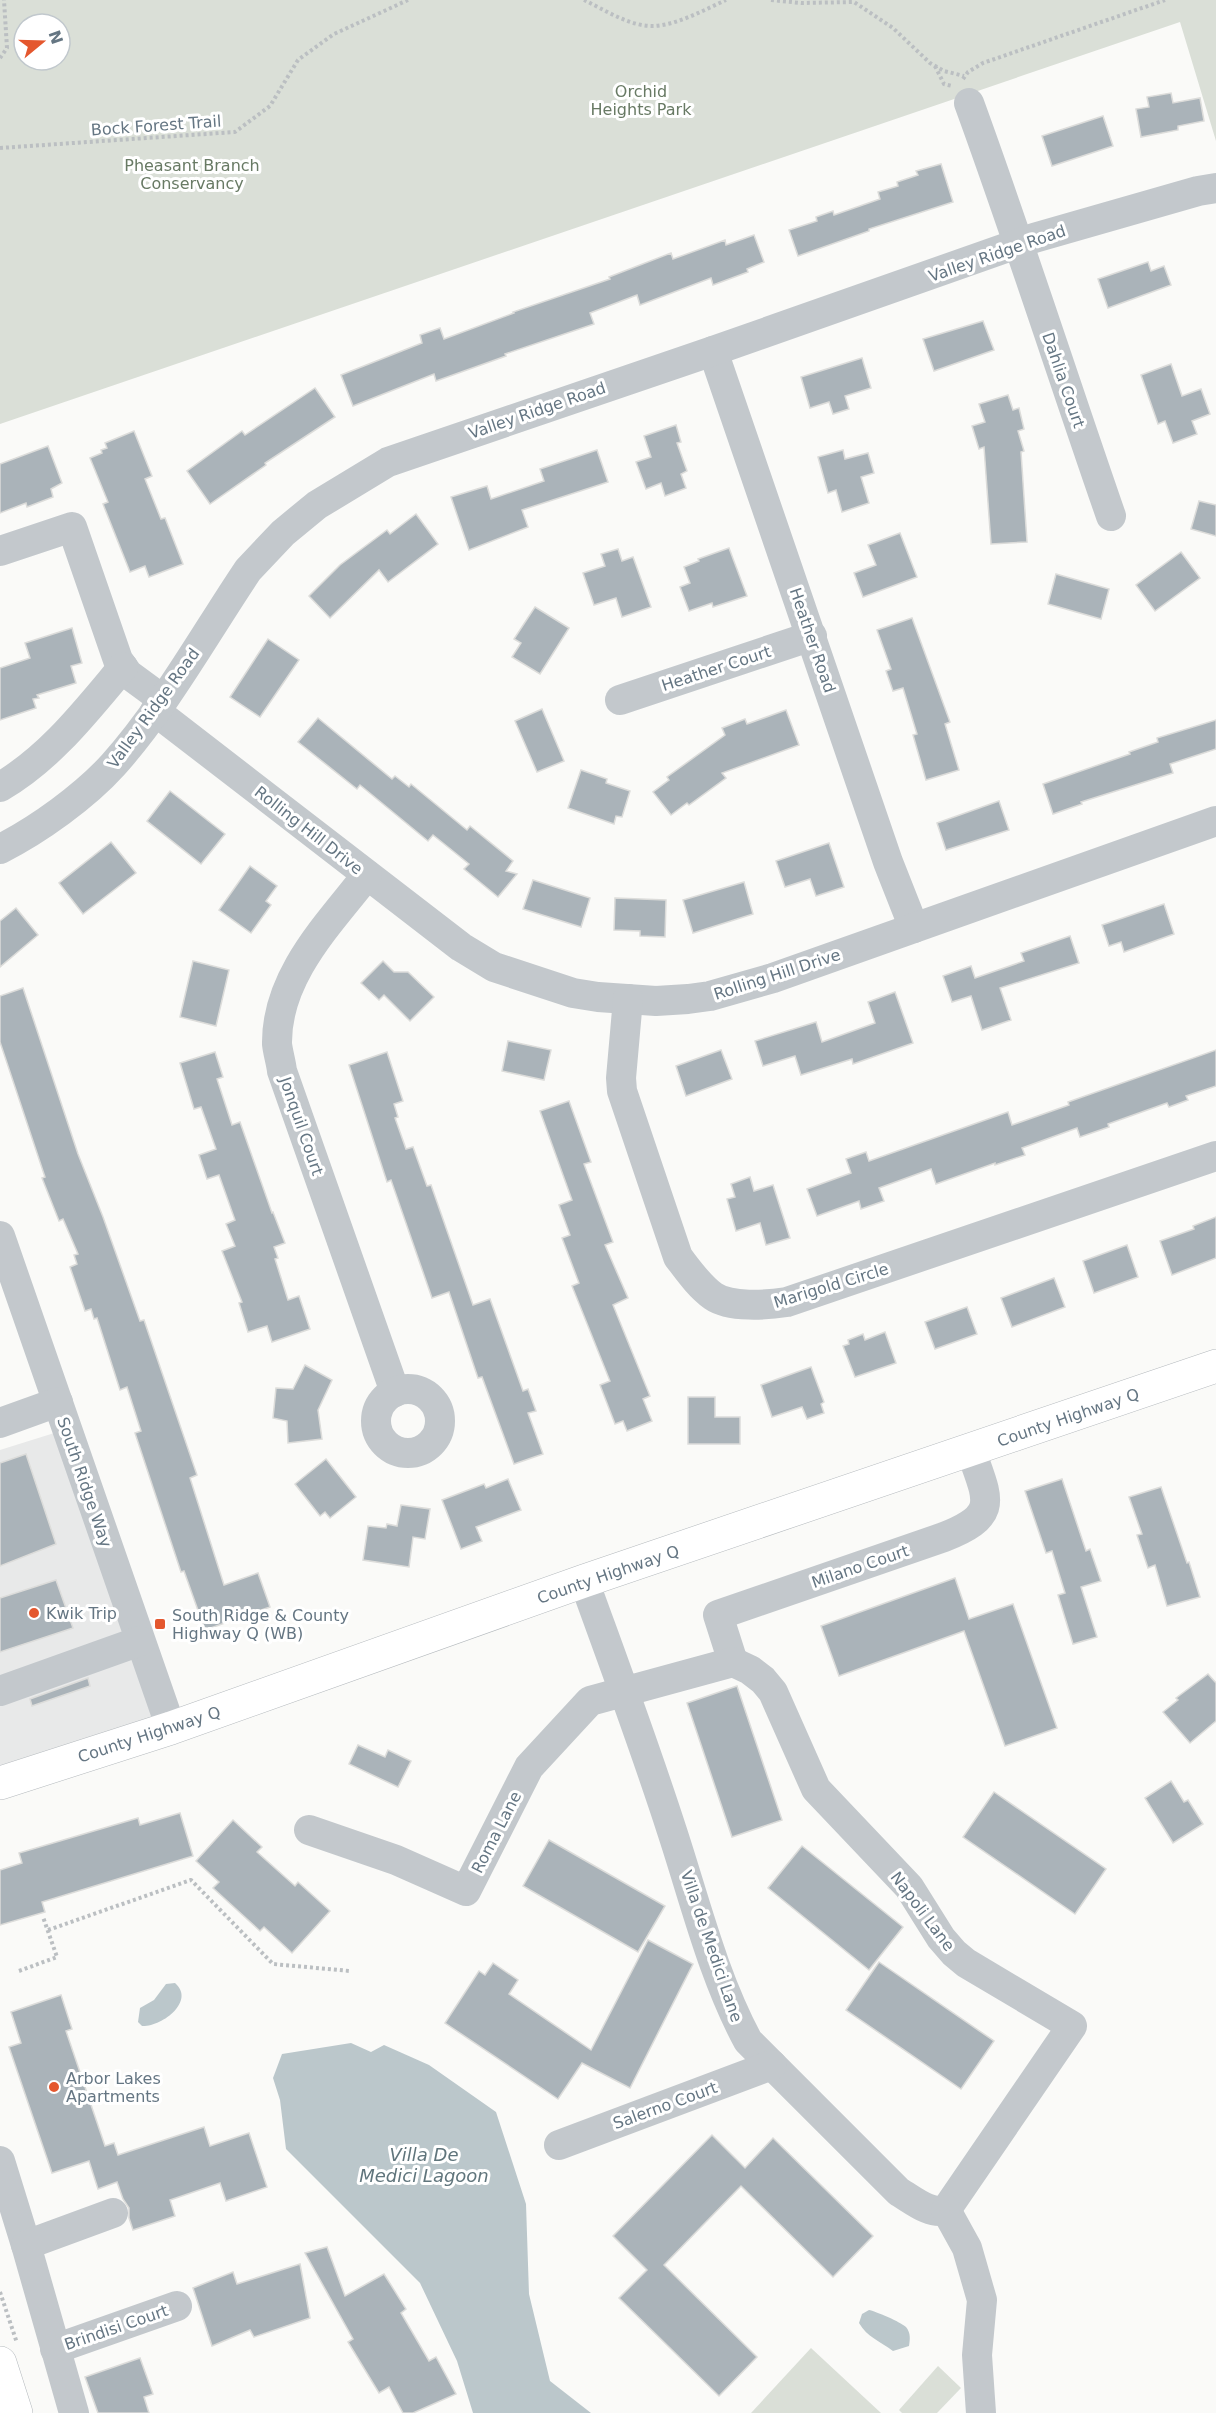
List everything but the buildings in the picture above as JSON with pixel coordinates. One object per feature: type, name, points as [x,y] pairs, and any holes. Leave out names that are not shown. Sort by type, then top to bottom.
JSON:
[{"type":"main road","name":"County Highway Q","points":[[1,1783],[171,1728],[584,1581],[1216,1366]]},
{"type":"main road","points":[[0,2363],[16,2413]]},
{"type":"street","name":"Dahlia Court","points":[[964,95],[1020,243],[1111,516]]},
{"type":"street","name":"Valley Ridge Road","points":[[0,849],[40,826],[113,765],[158,705],[248,570],[283,533],[316,505],[388,462],[1020,243],[1198,191],[1216,188]]},
{"type":"street","name":"Heather Road","points":[[713,351],[888,862],[914,928]]},
{"type":"street","points":[[0,551],[72,527],[118,660],[123,667],[62,738],[36,762],[0,787]]},
{"type":"street","name":"Heather Court","points":[[620,700],[812,636]]},
{"type":"street","name":"Rolling Hill Drive","points":[[123,667],[158,705],[367,875],[462,947],[494,967],[573,993],[657,1001],[710,996],[773,978],[1216,821]]},
{"type":"street","name":"Jonquil Court","points":[[367,875],[302,959],[280,1012],[277,1044],[282,1071],[395,1392]]},
{"type":"street","name":"Marigold Circle","points":[[628,999],[622,1090],[678,1257],[695,1279],[714,1297],[741,1304],[768,1305],[787,1302],[1216,1156]]},
{"type":"street","name":"South Ridge Way","points":[[0,1236],[171,1728]]},
{"type":"street","points":[[0,1423],[58,1402]]},
{"type":"street","name":"Milano Court","points":[[733,1662],[718,1615],[944,1537],[967,1528],[980,1517],[985,1506],[984,1488],[971,1451]]},
{"type":"street","name":"Villa de Medici Lane","points":[[584,1581],[721,1980],[736,2020],[748,2041],[899,2192],[939,2212],[951,2203]]},
{"type":"street","points":[[0,1690],[140,1641]]},
{"type":"street","points":[[624,1693],[705,1668],[733,1662]]},
{"type":"street","name":"Napoli Lane","points":[[733,1662],[750,1670],[763,1680],[772,1692],[816,1789],[909,1887],[941,1938],[954,1953],[966,1963],[1072,2026],[951,2203]]},
{"type":"street","name":"Roma Lane","points":[[309,1830],[396,1860],[466,1890],[529,1767],[590,1701],[624,1693]]},
{"type":"street","name":"Salerno Court","points":[[559,2145],[772,2065]]},
{"type":"street","points":[[0,2161],[74,2413]]},
{"type":"street","points":[[951,2203],[967,2247],[982,2300],[977,2355],[981,2413]]},
{"type":"street","points":[[26,2245],[113,2213]]},
{"type":"street","name":"Brindisi Court","points":[[56,2349],[177,2306]]},
{"type":"path","points":[[0,58],[8,48],[4,0]]},
{"type":"path","name":"Bock Forest Trail","points":[[0,148],[235,132],[270,106],[298,60],[334,34],[408,0]]},
{"type":"path","points":[[584,0],[623,19],[654,26],[686,18],[726,0]]},
{"type":"path","points":[[771,0],[801,3],[855,2],[893,28],[935,65],[959,76],[965,76],[983,63],[1165,0]]},
{"type":"path","points":[[935,65],[944,84],[964,95]]},
{"type":"path","points":[[48,1930],[190,1880],[273,1964],[350,1971]]},
{"type":"path","points":[[19,1971],[57,1957],[43,1917]]},
{"type":"shaded area","points":[[67,1429],[171,1728],[0,1783],[0,1450]]},
{"type":"green space","name":"Pheasant Branch Conservancy","points":[[0,0],[1216,0],[1216,141],[1180,22],[0,424]]},
{"type":"green space","points":[[811,2348],[881,2413],[751,2413]]},
{"type":"green space","points":[[938,2366],[961,2388],[937,2413],[902,2413],[899,2410]]},
{"type":"water","points":[[175,1983],[182,1997],[174,2012],[159,2022],[142,2026],[138,2022],[140,2008],[154,2000],[166,1984]]},
{"type":"water","name":"Villa De Medici Lagoon","points":[[351,2043],[371,2052],[384,2045],[429,2065],[496,2112],[526,2204],[529,2294],[550,2381],[591,2413],[473,2413],[457,2361],[420,2283],[286,2149],[280,2100],[273,2078],[282,2054]]},
{"type":"water","points":[[869,2310],[906,2327],[910,2339],[909,2346],[893,2351],[866,2332],[859,2323],[862,2314]]},
{"type":"place","name":"Kwik Trip","points":[[34,1613]]},
{"type":"place","name":"South Ridge & County Highway Q (WB)","points":[[160,1624]]},
{"type":"place","name":"Arbor Lakes Apartments","points":[[54,2087]]},
{"type":"park label","name":"Orchid Heights Park","points":[[641,100]]}]
